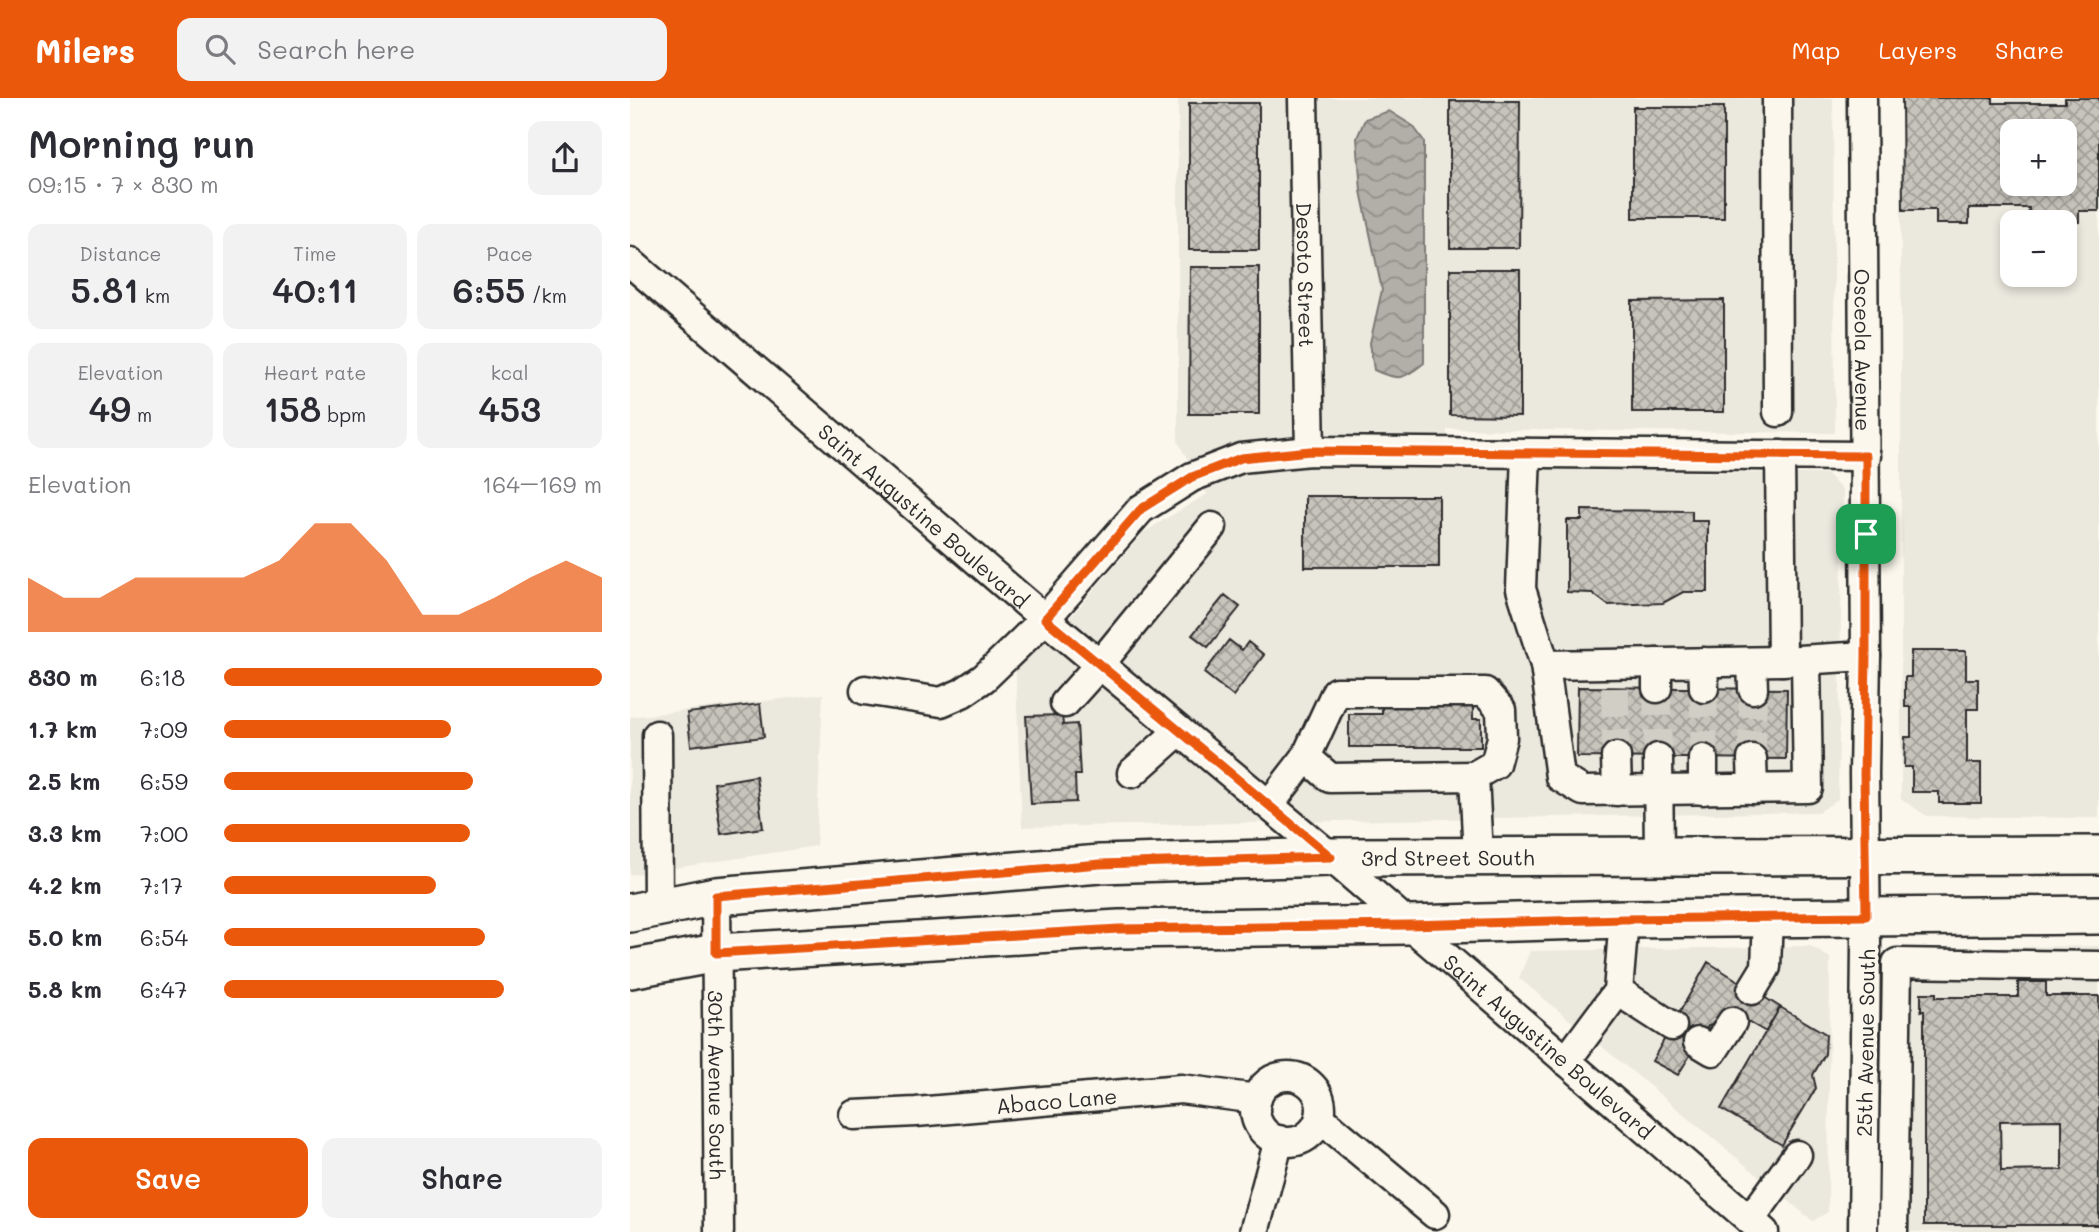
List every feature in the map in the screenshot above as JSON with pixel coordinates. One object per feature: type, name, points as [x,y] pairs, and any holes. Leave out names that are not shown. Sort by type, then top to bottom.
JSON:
[{"type":"main road","name":"3rd Street South","points":[[644,911],[716,896],[1100,864],[1331,857],[2099,855]]},
{"type":"main road","points":[[630,970],[716,953],[1119,929],[1624,919],[2099,915]]},
{"type":"street","name":"Desoto Street","points":[[1303,98],[1310,451]]},
{"type":"street","points":[[1777,98],[1778,412]]},
{"type":"street","name":"Osceola Avenue","points":[[1862,98],[1866,456],[1866,855]]},
{"type":"street","name":"Saint Augustine Boulevard","points":[[630,262],[1045,619],[1331,857],[1757,1226]]},
{"type":"street","points":[[865,690],[942,702],[962,694],[984,678],[1045,619],[1141,509],[1192,477],[1241,458],[1310,451],[1866,456]]},
{"type":"street","points":[[1526,453],[1521,589],[1545,666],[1560,776],[1583,791],[1808,788],[1794,661],[1780,455]]},
{"type":"street","points":[[1065,703],[1212,527]]},
{"type":"street","points":[[1545,666],[1615,676],[1752,675],[1794,661],[1866,656]]},
{"type":"street","points":[[1269,805],[1306,757],[1336,692],[1485,692],[1501,710],[1502,738],[1494,764],[1475,776],[1330,778],[1306,757]]},
{"type":"street","points":[[1132,773],[1179,730]]},
{"type":"street","points":[[644,911],[657,734]]},
{"type":"street","points":[[1616,757],[1616,791]]},
{"type":"street","points":[[1658,758],[1659,856]]},
{"type":"street","points":[[1703,758],[1703,790]]},
{"type":"street","points":[[1752,759],[1753,789]]},
{"type":"street","points":[[1475,776],[1478,856]]},
{"type":"street","name":"25th Avenue South","points":[[1863,1232],[1866,855]]},
{"type":"street","name":"30th Avenue South","points":[[716,896],[719,1232]]},
{"type":"street","points":[[1752,990],[1766,967],[1769,917]]},
{"type":"street","points":[[1566,1061],[1618,991],[1624,919]]},
{"type":"street","points":[[1892,1232],[1897,963],[2099,966]]},
{"type":"street","points":[[1618,991],[1672,1026]]},
{"type":"street","points":[[1866,1014],[1896,1015]]},
{"type":"street","points":[[1698,1042],[1713,1051],[1732,1022]]},
{"type":"street","points":[[1297,1077],[1309,1083],[1317,1093],[1321,1105],[1320,1118],[1314,1129],[1304,1138],[1279,1140],[1267,1134],[1259,1124],[1255,1112],[1256,1099],[1262,1088],[1272,1079],[1297,1077]]},
{"type":"street","name":"Abaco Lane","points":[[854,1115],[1181,1089],[1256,1099]]},
{"type":"street","points":[[1320,1118],[1435,1214]]},
{"type":"street","points":[[1254,1232],[1279,1140]]},
{"type":"street","points":[[1757,1226],[1797,1156]]},
{"type":"shaded area","points":[[1178,98],[1833,98],[1835,433],[1447,429],[1448,468],[1827,474],[1843,491],[1838,799],[1819,812],[1022,827],[1014,632],[1026,618],[1050,641],[1144,532],[1207,494],[1178,442]]},
{"type":"shaded area","points":[[1901,98],[2099,98],[2099,818],[1927,816],[1901,799]]},
{"type":"shaded area","points":[[823,694],[816,846],[630,875],[630,717]]},
{"type":"shaded area","points":[[1810,946],[1830,958],[1828,1212],[1813,1221],[1519,978],[1530,951]]},
{"type":"shaded area","points":[[2099,946],[2099,1232],[1886,1232],[1883,963],[1909,948]]},
{"type":"water","points":[[1389,111],[1413,126],[1424,141],[1424,363],[1400,377],[1374,370],[1370,343],[1382,290],[1361,191],[1357,138],[1365,119]]},
{"type":"building","points":[[1902,98],[1993,98],[1993,103],[2065,103],[2065,98],[2099,98],[2099,211],[2079,211],[2077,222],[2077,210],[1969,208],[1969,224],[1936,224],[1936,210],[1903,210]]},
{"type":"building","points":[[1450,101],[1520,101],[1519,248],[1450,248]]},
{"type":"building","points":[[1189,103],[1259,103],[1259,250],[1189,250]]},
{"type":"building","points":[[1633,107],[1724,107],[1724,218],[1633,218]]},
{"type":"building","points":[[1190,267],[1259,267],[1259,414],[1189,414]]},
{"type":"building","points":[[1450,269],[1520,269],[1520,416],[1450,415]]},
{"type":"building","points":[[1724,300],[1724,412],[1632,412],[1632,301]]},
{"type":"building","points":[[1305,496],[1439,496],[1439,567],[1305,567]]},
{"type":"building","points":[[1582,510],[1692,511],[1692,521],[1708,521],[1708,592],[1683,592],[1663,603],[1608,605],[1592,593],[1567,592],[1567,520],[1582,520]]},
{"type":"building","points":[[1225,595],[1240,607],[1208,647],[1192,635]]},
{"type":"building","points":[[1229,640],[1242,650],[1248,642],[1264,655],[1233,696],[1204,673]]},
{"type":"building","points":[[1911,651],[1966,651],[1966,679],[1978,679],[1978,709],[1967,709],[1967,763],[1981,763],[1981,803],[1939,803],[1939,792],[1912,792],[1912,767],[1904,767],[1905,737],[1911,737],[1911,707],[1905,707],[1905,677],[1911,677]]},
{"type":"building","points":[[1578,687],[1787,689],[1786,759],[1577,757]]},
{"type":"building","points":[[1382,703],[1473,704],[1473,719],[1481,719],[1481,747],[1349,747],[1349,714],[1382,714]]},
{"type":"building","points":[[760,704],[764,737],[691,746],[687,713]]},
{"type":"building","points":[[1062,715],[1063,725],[1077,724],[1080,775],[1075,775],[1076,802],[1031,804],[1026,716]]},
{"type":"building","points":[[756,776],[763,828],[721,834],[714,783]]},
{"type":"building","points":[[1708,962],[1780,1007],[1766,1032],[1745,1020],[1708,1026],[1678,1075],[1652,1061]]},
{"type":"building","points":[[2018,982],[2046,982],[2046,996],[2099,996],[2099,1225],[1924,1225],[1924,1011],[1921,1011],[1921,993],[1936,993],[1936,997],[2018,997]],"holes":[[[2062,1120],[2062,1170],[2001,1171],[2000,1121]]]},
{"type":"building","points":[[1780,1007],[1826,1034],[1825,1054],[1813,1075],[1816,1088],[1782,1145],[1721,1109]]},
{"type":"tunnel","points":[[1615,688],[1616,757]]},
{"type":"tunnel","points":[[1657,688],[1658,758]]},
{"type":"tunnel","points":[[1703,759],[1704,688]]},
{"type":"tunnel","points":[[1752,759],[1753,689]]},
{"type":"route","points":[[1310,451],[1866,456],[1866,534],[1866,916],[1119,929],[716,953],[716,896],[1100,864],[1331,857],[1045,619],[1141,509],[1192,477],[1241,458],[1310,451]]}]
